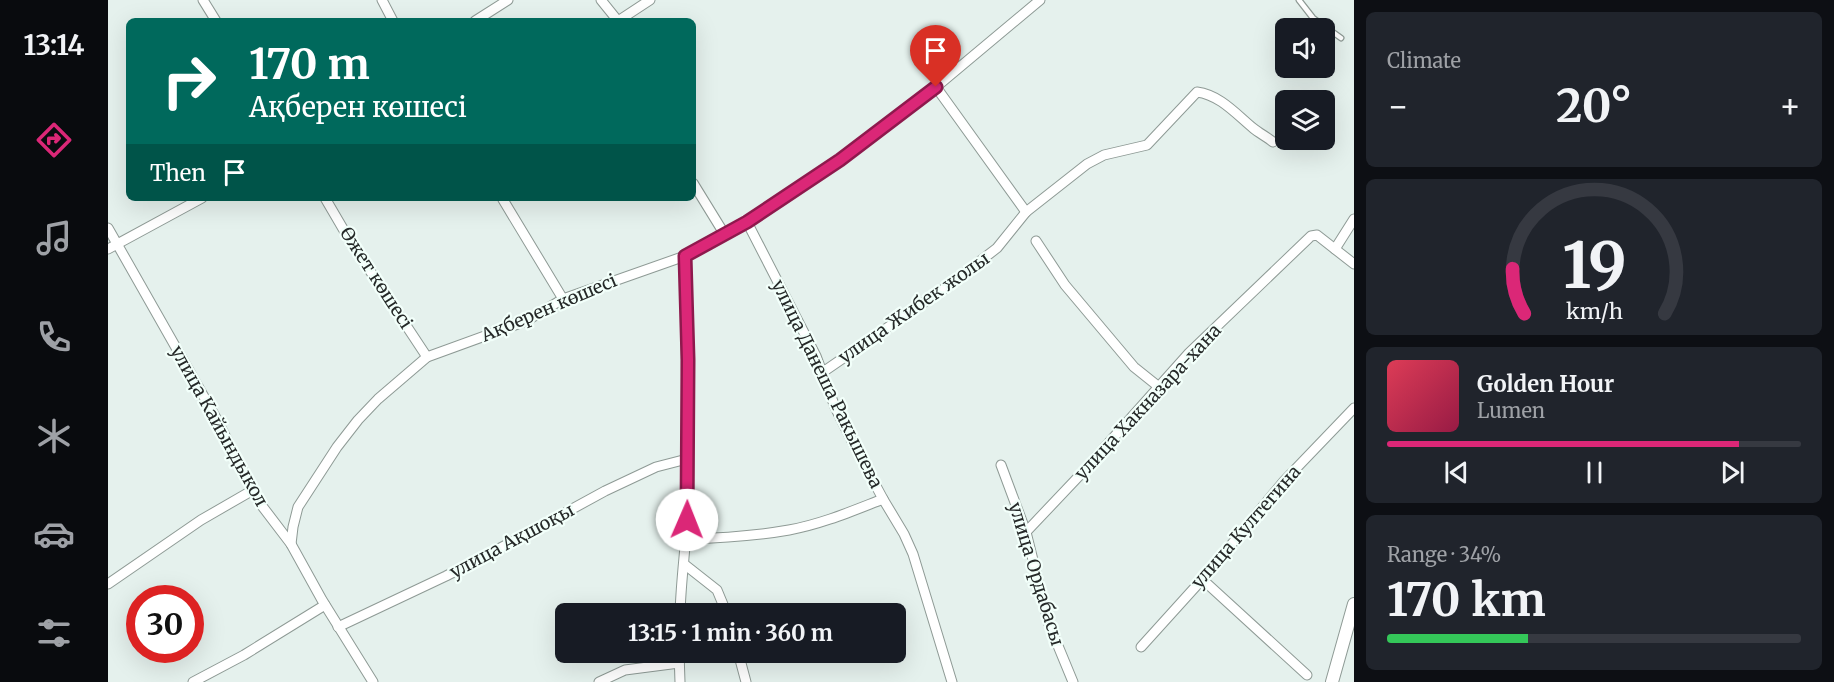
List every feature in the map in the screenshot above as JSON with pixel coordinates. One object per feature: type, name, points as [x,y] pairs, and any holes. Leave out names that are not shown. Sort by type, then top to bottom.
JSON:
[{"type":"street","points":[[203,0],[214,18]]},
{"type":"street","points":[[382,0],[391,18]]},
{"type":"street","points":[[480,18],[508,0]]},
{"type":"street","points":[[601,0],[616,18]]},
{"type":"street","points":[[623,18],[650,0]]},
{"type":"street","name":"Ақберен көшесі","points":[[291,544],[298,507],[337,447],[378,399],[427,357],[526,321],[563,299],[685,256],[725,235],[840,160],[936,87],[1040,0]]},
{"type":"street","points":[[936,87],[1026,212]]},
{"type":"street","name":"улица Жибек жолы","points":[[823,372],[945,288],[997,248],[1026,212],[1088,164],[1104,155],[1147,145],[1197,92],[1208,93],[1273,142]]},
{"type":"street","points":[[696,188],[725,235]]},
{"type":"street","points":[[108,249],[196,201]]},
{"type":"street","name":"Өжет көшесі","points":[[327,201],[349,239],[427,357]]},
{"type":"street","points":[[504,201],[563,299]]},
{"type":"street","points":[[1335,249],[1354,219]]},
{"type":"street","name":"улица Данеша Ракышева","points":[[747,222],[823,372],[835,407],[913,554],[952,682]]},
{"type":"street","name":"улица Кайындыкол","points":[[108,228],[216,417],[259,502],[291,544],[338,627],[373,682]]},
{"type":"street","name":"улица Хакназара-хана","points":[[1026,532],[1189,353],[1311,236],[1317,236],[1354,264]]},
{"type":"street","points":[[1036,242],[1065,285],[1134,367],[1159,387]]},
{"type":"street","points":[[681,603],[687,540],[685,256]]},
{"type":"street","name":"улица Култегина","points":[[1141,647],[1202,579],[1284,481],[1354,408]]},
{"type":"street","name":"улица Ақшоқы","points":[[338,627],[487,555],[626,481],[656,467],[687,459]]},
{"type":"street","name":"улица Ордабасы","points":[[1001,465],[1026,532],[1049,624],[1073,682]]},
{"type":"street","points":[[108,584],[201,520],[253,490]]},
{"type":"street","points":[[687,540],[743,537],[791,530],[833,519],[883,500]]},
{"type":"street","points":[[684,564],[717,590],[722,603]]},
{"type":"street","points":[[1202,579],[1307,675]]},
{"type":"street","points":[[1332,682],[1349,643],[1354,604]]},
{"type":"street","points":[[193,682],[325,605]]},
{"type":"street","points":[[599,682],[625,670],[679,663],[680,682]]},
{"type":"street","points":[[741,663],[746,682]]},
{"type":"lane","points":[[1299,0],[1313,18],[1341,38]]},
{"type":"route","points":[[687,520],[688,360],[685,256],[747,222],[840,160],[936,87]]}]
